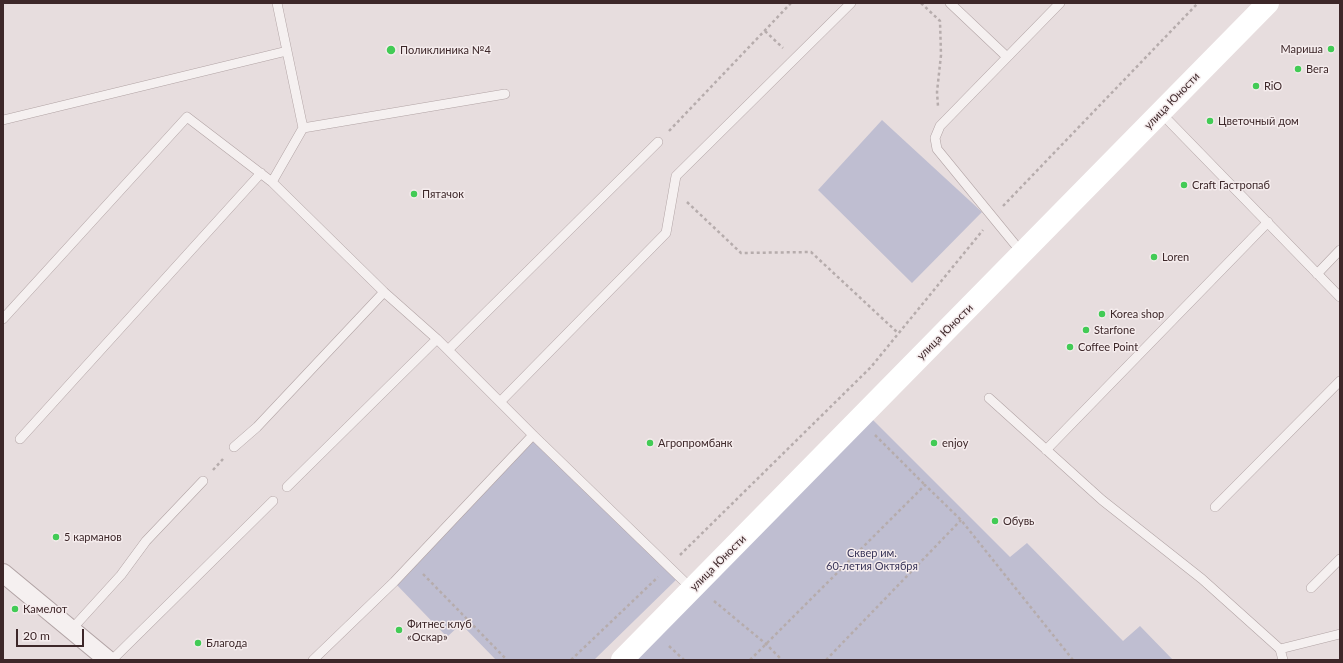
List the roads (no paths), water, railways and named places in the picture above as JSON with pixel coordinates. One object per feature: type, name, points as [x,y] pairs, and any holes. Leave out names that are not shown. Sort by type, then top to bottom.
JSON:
[{"type":"street","name":"улица Юности","points":[[622,660],[1268,3]]},
{"type":"street","points":[[3,573],[108,660]]},
{"type":"lane","points":[[272,182],[303,128],[277,3]]},
{"type":"lane","points":[[500,402],[666,233],[676,176],[851,3]]},
{"type":"lane","points":[[950,3],[1007,57]]},
{"type":"lane","points":[[1022,253],[937,149],[935,138],[940,126],[1060,3]]},
{"type":"lane","points":[[3,120],[287,51]]},
{"type":"lane","points":[[303,128],[505,94]]},
{"type":"lane","points":[[1160,113],[1340,297]]},
{"type":"lane","points":[[3,319],[187,116],[272,182],[384,292],[448,350],[533,435],[692,589]]},
{"type":"lane","points":[[448,350],[658,142]]},
{"type":"lane","points":[[20,439],[261,173]]},
{"type":"lane","points":[[1046,450],[1268,222]]},
{"type":"lane","points":[[1317,274],[1340,250]]},
{"type":"lane","points":[[234,446],[257,427],[384,292]]},
{"type":"lane","points":[[287,487],[436,339]]},
{"type":"lane","points":[[1215,507],[1340,381]]},
{"type":"lane","points":[[989,398],[1102,500],[1202,579],[1280,649],[1283,660]]},
{"type":"lane","points":[[313,660],[412,563],[533,435]]},
{"type":"lane","points":[[71,630],[121,575],[146,541],[203,481]]},
{"type":"lane","points":[[112,660],[273,501]]},
{"type":"lane","points":[[1311,588],[1340,559]]},
{"type":"lane","points":[[1280,649],[1340,634]]},
{"type":"place","name":"Мариша","points":[[1331,49]]},
{"type":"place","name":"Поликлиника №4","points":[[391,50]]},
{"type":"place","name":"Вега","points":[[1298,69]]},
{"type":"place","name":"RiO","points":[[1256,86]]},
{"type":"place","name":"Цветочный дом","points":[[1210,121]]},
{"type":"place","name":"Craft Гастропаб","points":[[1184,185]]},
{"type":"place","name":"Пятачок","points":[[414,194]]},
{"type":"place","name":"Loren","points":[[1154,257]]},
{"type":"place","name":"Korea shop","points":[[1102,314]]},
{"type":"place","name":"Starfone","points":[[1086,330]]},
{"type":"place","name":"Coffee Point","points":[[1070,347]]},
{"type":"place","name":"Агропромбанк","points":[[650,443]]},
{"type":"place","name":"enjoy","points":[[934,443]]},
{"type":"place","name":"Обувь","points":[[995,521]]},
{"type":"place","name":"5 карманов","points":[[56,537]]},
{"type":"place","name":"Камелот","points":[[15,609]]},
{"type":"place","name":"Фитнес клуб «Оскар»","points":[[399,630]]},
{"type":"place","name":"Благода","points":[[198,643]]},
{"type":"park label","name":"Сквер им. 60-летия Октября","points":[[872,559]]}]
